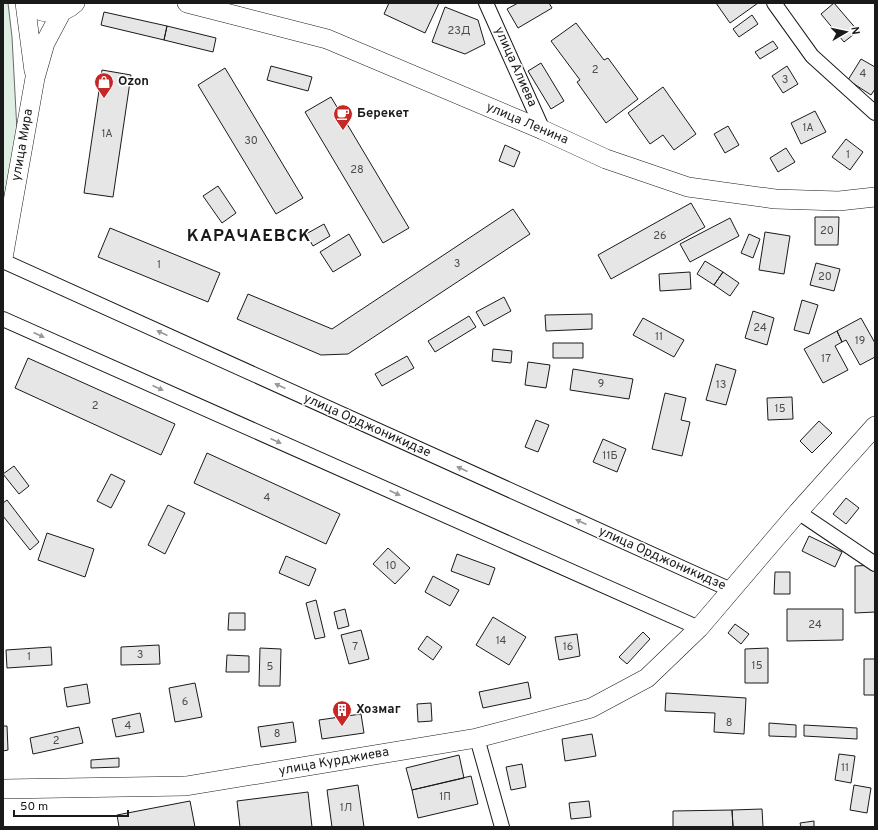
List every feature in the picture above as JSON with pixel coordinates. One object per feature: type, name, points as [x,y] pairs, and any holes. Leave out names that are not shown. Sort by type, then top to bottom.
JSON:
[{"type":"street","name":"улица Мира","points":[[25,3],[35,78]]},
{"type":"street","points":[[30,3],[39,10],[50,13],[73,6]]},
{"type":"street","name":"улица Ленина","points":[[187,3],[327,40],[543,130],[606,159],[688,187],[775,199],[839,201],[875,197]]},
{"type":"street","name":"улица Алиева","points":[[486,3],[543,130]]},
{"type":"street","points":[[774,3],[812,56],[875,113]]},
{"type":"street","name":"улица Мира","points":[[3,260],[35,78],[45,43],[73,6]]},
{"type":"street","name":"улица Орджоникидзе","points":[[3,260],[731,590]]},
{"type":"street","points":[[3,320],[699,628]]},
{"type":"street","name":"улица Орджоникидзе","points":[[652,674],[699,628],[798,512],[875,426]]},
{"type":"street","points":[[798,512],[875,564]]},
{"type":"street","name":"улица Курджиева","points":[[3,789],[186,786],[477,738],[591,708],[652,674]]},
{"type":"street","points":[[477,738],[502,827]]},
{"type":"green space","points":[[3,3],[8,3],[12,37],[17,131],[3,205]]},
{"type":"building","points":[[389,3],[439,3],[425,33],[384,14]]},
{"type":"building","points":[[518,3],[549,3],[552,8],[518,28],[507,9]]},
{"type":"building","points":[[716,3],[758,3],[730,23]]},
{"type":"building","points":[[834,3],[858,31],[844,42],[821,14]]},
{"type":"building","points":[[445,7],[478,20],[485,44],[465,54],[432,42]]},
{"type":"building","points":[[104,12],[167,26],[164,40],[101,25]]},
{"type":"building","points":[[752,15],[758,24],[739,37],[733,29]]},
{"type":"building","points":[[576,23],[604,60],[608,58],[638,99],[606,123],[577,82],[580,80],[551,41]]},
{"type":"building","points":[[167,26],[216,38],[213,52],[164,40]]},
{"type":"building","points":[[773,41],[778,48],[760,59],[755,52]]},
{"type":"building","points":[[861,59],[875,67],[875,89],[871,95],[848,80]]},
{"type":"building","points":[[541,63],[564,101],[551,109],[528,71]]},
{"type":"building","points":[[271,66],[312,77],[308,91],[267,80]]},
{"type":"building","points":[[787,66],[798,84],[783,93],[772,76]]},
{"type":"building","points":[[225,68],[303,198],[276,214],[198,85]]},
{"type":"building","points":[[102,70],[131,75],[113,197],[84,193]]},
{"type":"building","points":[[663,87],[696,134],[674,150],[663,135],[650,144],[628,113]]},
{"type":"building","points":[[331,97],[409,228],[383,243],[305,112]]},
{"type":"building","points":[[815,111],[826,132],[801,144],[791,123]]},
{"type":"building","points":[[728,126],[739,145],[725,153],[714,134]]},
{"type":"building","points":[[846,139],[863,152],[850,170],[832,157]]},
{"type":"building","points":[[505,145],[520,152],[514,167],[499,161]]},
{"type":"building","points":[[786,148],[795,162],[778,172],[770,158]]},
{"type":"building","points":[[218,186],[236,213],[222,223],[203,196]]},
{"type":"building","points":[[691,203],[705,227],[611,279],[598,255]]},
{"type":"building","points":[[513,209],[530,234],[348,354],[321,355],[237,319],[248,294],[332,329]]},
{"type":"building","points":[[815,217],[839,217],[838,245],[815,245]]},
{"type":"building","points":[[730,218],[739,236],[690,262],[680,244]]},
{"type":"building","points":[[324,224],[330,236],[313,246],[306,234]]},
{"type":"building","points":[[110,228],[220,273],[208,302],[98,257]]},
{"type":"building","points":[[765,232],[790,236],[784,274],[759,270]]},
{"type":"building","points":[[349,234],[361,255],[333,272],[320,252]]},
{"type":"building","points":[[749,234],[760,239],[753,258],[741,253]]},
{"type":"building","points":[[705,261],[723,272],[714,285],[697,274]]},
{"type":"building","points":[[816,263],[840,269],[834,291],[810,285]]},
{"type":"building","points":[[690,272],[691,289],[660,291],[659,274]]},
{"type":"building","points":[[723,272],[739,283],[730,296],[714,285]]},
{"type":"building","points":[[504,297],[511,311],[484,326],[476,312]]},
{"type":"building","points":[[802,300],[818,305],[809,334],[794,330]]},
{"type":"building","points":[[753,311],[774,318],[767,345],[745,338]]},
{"type":"building","points":[[592,314],[592,329],[546,331],[545,315]]},
{"type":"building","points":[[469,316],[476,327],[435,352],[428,341]]},
{"type":"building","points":[[643,318],[684,340],[674,357],[633,335]]},
{"type":"building","points":[[861,318],[875,343],[875,357],[860,365],[846,340],[842,342],[837,331]]},
{"type":"building","points":[[837,331],[842,342],[835,346],[848,370],[823,383],[804,349]]},
{"type":"building","points":[[553,343],[583,343],[583,358],[553,358]]},
{"type":"building","points":[[493,349],[512,351],[511,363],[492,361]]},
{"type":"building","points":[[407,356],[414,368],[382,386],[375,374]]},
{"type":"building","points":[[28,358],[175,424],[161,455],[15,388]]},
{"type":"building","points":[[528,362],[550,365],[546,388],[525,385]]},
{"type":"building","points":[[716,364],[736,370],[726,405],[706,400]]},
{"type":"building","points":[[573,369],[633,379],[629,399],[570,390]]},
{"type":"building","points":[[665,393],[686,398],[681,420],[690,422],[682,456],[652,449]]},
{"type":"building","points":[[792,397],[793,419],[768,420],[767,398]]},
{"type":"building","points":[[536,420],[549,425],[538,452],[525,447]]},
{"type":"building","points":[[819,421],[832,433],[812,453],[800,441]]},
{"type":"building","points":[[603,439],[626,449],[617,472],[593,462]]},
{"type":"building","points":[[207,453],[340,514],[326,544],[194,483]]},
{"type":"building","points":[[14,466],[29,486],[19,494],[3,474]]},
{"type":"building","points":[[111,474],[125,481],[111,508],[97,501]]},
{"type":"building","points":[[846,498],[859,508],[846,524],[833,514]]},
{"type":"building","points":[[7,500],[39,542],[30,550],[3,516],[3,503]]},
{"type":"building","points":[[168,505],[185,513],[165,554],[148,545]]},
{"type":"building","points":[[47,533],[94,549],[85,577],[38,560]]},
{"type":"building","points":[[809,536],[842,552],[835,567],[802,551]]},
{"type":"building","points":[[388,548],[410,568],[395,584],[373,564]]},
{"type":"building","points":[[457,554],[495,568],[489,585],[451,571]]},
{"type":"building","points":[[286,556],[316,569],[309,586],[279,573]]},
{"type":"building","points":[[875,565],[875,612],[855,613],[855,566]]},
{"type":"building","points":[[775,572],[790,572],[790,594],[774,594]]},
{"type":"building","points":[[433,576],[459,590],[450,606],[425,592]]},
{"type":"building","points":[[316,600],[325,637],[315,639],[306,603]]},
{"type":"building","points":[[345,609],[349,626],[338,629],[334,612]]},
{"type":"building","points":[[787,609],[843,609],[843,640],[787,641]]},
{"type":"building","points":[[229,613],[245,613],[245,630],[228,630]]},
{"type":"building","points":[[493,617],[526,637],[509,665],[476,645]]},
{"type":"building","points":[[735,624],[749,634],[741,644],[728,633]]},
{"type":"building","points":[[361,630],[369,659],[349,664],[341,635]]},
{"type":"building","points":[[643,632],[650,639],[627,664],[619,657]]},
{"type":"building","points":[[577,634],[580,656],[559,660],[555,637]]},
{"type":"building","points":[[427,636],[442,647],[433,660],[418,649]]},
{"type":"building","points":[[159,645],[160,664],[121,665],[121,647]]},
{"type":"building","points":[[51,647],[52,665],[7,668],[6,650]]},
{"type":"building","points":[[260,648],[281,649],[280,686],[259,686]]},
{"type":"building","points":[[768,648],[768,683],[745,683],[745,649]]},
{"type":"building","points":[[227,655],[249,656],[249,672],[226,672]]},
{"type":"building","points":[[864,659],[875,659],[875,695],[864,695]]},
{"type":"building","points":[[528,682],[531,698],[483,708],[479,692]]},
{"type":"building","points":[[195,683],[202,717],[175,722],[169,688]]},
{"type":"building","points":[[87,684],[90,703],[67,707],[64,688]]},
{"type":"building","points":[[666,693],[746,698],[744,734],[714,732],[715,713],[665,711]]},
{"type":"building","points":[[431,703],[432,721],[418,722],[417,704]]},
{"type":"building","points":[[140,713],[144,732],[116,737],[112,719]]},
{"type":"building","name":"Хозмаг","points":[[361,714],[364,733],[322,739],[319,720]]},
{"type":"building","points":[[293,722],[296,742],[261,747],[258,727]]},
{"type":"building","points":[[769,723],[796,725],[796,737],[769,736]]},
{"type":"building","points":[[804,725],[857,728],[857,739],[804,736]]},
{"type":"building","points":[[3,726],[7,726],[8,750],[3,751]]},
{"type":"building","points":[[79,727],[83,743],[33,754],[30,738]]},
{"type":"building","points":[[592,734],[596,756],[565,761],[562,739]]},
{"type":"building","points":[[839,754],[855,756],[851,783],[835,780]]},
{"type":"building","points":[[459,755],[464,778],[412,790],[406,768]]},
{"type":"building","points":[[119,758],[119,767],[91,768],[91,760]]},
{"type":"building","points":[[522,764],[526,787],[511,790],[506,767]]},
{"type":"building","points":[[471,776],[478,804],[418,818],[412,790]]},
{"type":"building","points":[[358,785],[364,827],[332,827],[327,790]]},
{"type":"building","points":[[854,785],[871,788],[867,813],[850,810]]},
{"type":"building","points":[[308,792],[312,827],[240,827],[237,801]]},
{"type":"building","points":[[190,801],[195,827],[119,827],[117,815]]},
{"type":"building","points":[[589,801],[591,817],[571,819],[569,803]]},
{"type":"building","points":[[762,809],[763,827],[733,827],[732,810]]},
{"type":"building","points":[[732,810],[733,827],[673,827],[673,811]]},
{"type":"building","points":[[814,821],[814,827],[801,827],[800,823]]},
{"type":"place","name":"Ozon","points":[[104,99]]},
{"type":"place","name":"Берекет","points":[[343,131]]},
{"type":"place","name":"Хозмаг","points":[[342,727]]},
{"type":"district","name":"КАРАЧАЕВСК","points":[[249,237]]}]
